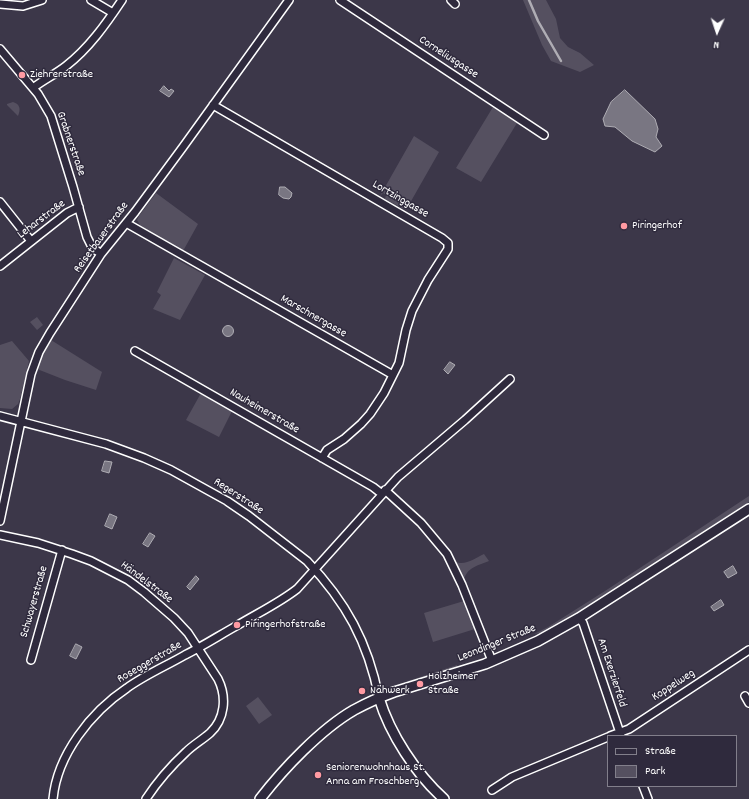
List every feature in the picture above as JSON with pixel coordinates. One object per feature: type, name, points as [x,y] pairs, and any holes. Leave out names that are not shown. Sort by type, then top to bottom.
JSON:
[{"type":"street","points":[[0,4],[23,6],[42,0]]},
{"type":"street","points":[[91,0],[113,13]]},
{"type":"street","points":[[33,88],[72,61],[92,41],[122,0]]},
{"type":"street","name":"Reisetbauerstraße","points":[[0,520],[31,374],[39,352],[59,318],[101,254],[126,223],[289,0]]},
{"type":"street","name":"Corneliusgasse","points":[[340,0],[544,135]]},
{"type":"street","name":"Grabnerstraße","points":[[0,49],[33,88],[45,105],[54,125],[89,242],[101,254]]},
{"type":"street","name":"Lortzinggasse","points":[[213,105],[436,234],[448,243],[448,249],[428,280],[412,311],[406,330],[401,358],[393,375]]},
{"type":"street","points":[[0,202],[31,241]]},
{"type":"street","name":"Leharstraße","points":[[0,266],[67,213],[79,207]]},
{"type":"street","name":"Marschnergasse","points":[[126,223],[393,375]]},
{"type":"street","name":"Nauheimerstraße","points":[[134,351],[383,492],[421,523],[446,554],[462,585],[492,661]]},
{"type":"street","points":[[322,458],[327,450],[354,431],[370,414],[384,393],[393,375]]},
{"type":"street","points":[[197,648],[287,596],[302,584],[383,492],[510,379]]},
{"type":"street","name":"Regerstraße","points":[[0,416],[121,449],[171,470],[201,486],[248,515],[315,569],[335,593],[354,623],[367,652],[376,679],[379,698]]},
{"type":"street","name":"Leondinger Straße","points":[[260,799],[280,775],[326,731],[355,710],[379,698],[492,661],[538,641],[579,618],[749,509]]},
{"type":"street","name":"Händelstraße","points":[[0,535],[62,550],[91,561],[128,580],[174,618],[188,633],[220,684],[223,697],[223,706],[217,725],[210,733],[186,752],[146,799]]},
{"type":"street","name":"Schwayerstraße","points":[[30,660],[62,550]]},
{"type":"street","name":"Am Exerzierfeld","points":[[579,618],[583,622],[620,734]]},
{"type":"street","name":"Roseggerstraße","points":[[54,799],[57,780],[63,763],[81,734],[100,710],[134,682],[197,648]]},
{"type":"street","name":"Koppelweg","points":[[620,734],[749,650]]},
{"type":"street","points":[[745,696],[749,703]]},
{"type":"street","points":[[379,698],[388,720],[404,749],[424,779],[444,799]]},
{"type":"street","name":"Koppelweg","points":[[492,790],[512,776],[607,737]]},
{"type":"street","points":[[643,787],[648,799]]},
{"type":"green space","points":[[523,0],[546,0],[556,19],[560,38],[568,47],[580,53],[594,65],[580,72],[551,61],[542,45]]},
{"type":"green space","points":[[13,102],[19,107],[18,116],[7,105]]},
{"type":"green space","points":[[493,107],[517,123],[481,182],[456,168]]},
{"type":"green space","points":[[414,136],[439,152],[406,210],[385,199],[386,195],[383,193],[380,196]]},
{"type":"green space","points":[[156,193],[198,224],[183,251],[141,227],[137,220]]},
{"type":"green space","points":[[174,258],[205,275],[180,320],[153,309],[161,295],[157,292]]},
{"type":"green space","points":[[37,317],[43,325],[37,330],[30,322]]},
{"type":"green space","points":[[51,340],[102,372],[96,390],[37,369],[44,351]]},
{"type":"green space","points":[[12,341],[29,361],[18,404],[12,409],[0,408],[0,345]]},
{"type":"green space","points":[[201,393],[232,411],[219,437],[186,420]]},
{"type":"green space","points":[[749,496],[749,502],[568,620],[546,632],[534,634],[548,627],[605,591]]},
{"type":"green space","points":[[484,554],[489,561],[470,570],[465,576],[464,580],[454,561],[462,563],[473,560]]},
{"type":"green space","points":[[464,601],[475,629],[433,642],[424,613]]},
{"type":"green space","points":[[457,665],[458,668],[408,683],[408,681]]},
{"type":"green space","points":[[258,697],[272,715],[259,724],[246,706]]},
{"type":"shaded area","points":[[164,86],[169,91],[171,89],[174,91],[169,97],[160,91]]},
{"type":"shaded area","points":[[625,90],[655,119],[658,129],[656,137],[662,146],[655,152],[632,141],[615,127],[605,126],[603,119],[611,102]]},
{"type":"shaded area","points":[[280,187],[285,187],[292,193],[289,199],[283,198],[279,195]]},
{"type":"shaded area","points":[[228,325],[232,327],[234,331],[232,335],[228,337],[224,335],[222,331],[224,327]]},
{"type":"shaded area","points":[[450,362],[455,365],[448,374],[444,370]]},
{"type":"shaded area","points":[[105,461],[112,462],[109,473],[102,471]]},
{"type":"shaded area","points":[[110,514],[117,517],[112,529],[105,526]]},
{"type":"shaded area","points":[[150,533],[155,536],[148,547],[143,544]]},
{"type":"shaded area","points":[[733,566],[737,573],[728,578],[724,572]]},
{"type":"shaded area","points":[[196,576],[199,579],[190,590],[187,587]]},
{"type":"shaded area","points":[[721,600],[724,605],[714,611],[711,607]]},
{"type":"shaded area","points":[[76,644],[82,647],[76,659],[70,656]]},
{"type":"waterway","points":[[529,0],[538,21],[561,61]]},
{"type":"place","name":"Ziehrerstraße","points":[[22,75]]},
{"type":"place","name":"Piringerhof","points":[[624,226]]},
{"type":"place","name":"Piringerhofstraße","points":[[237,625]]},
{"type":"place","name":"Holzheimer Straße","points":[[420,684]]},
{"type":"place","name":"Nähwerk","points":[[362,691]]},
{"type":"place","name":"Seniorenwohnhaus St. Anna am Froschberg","points":[[318,775]]}]
